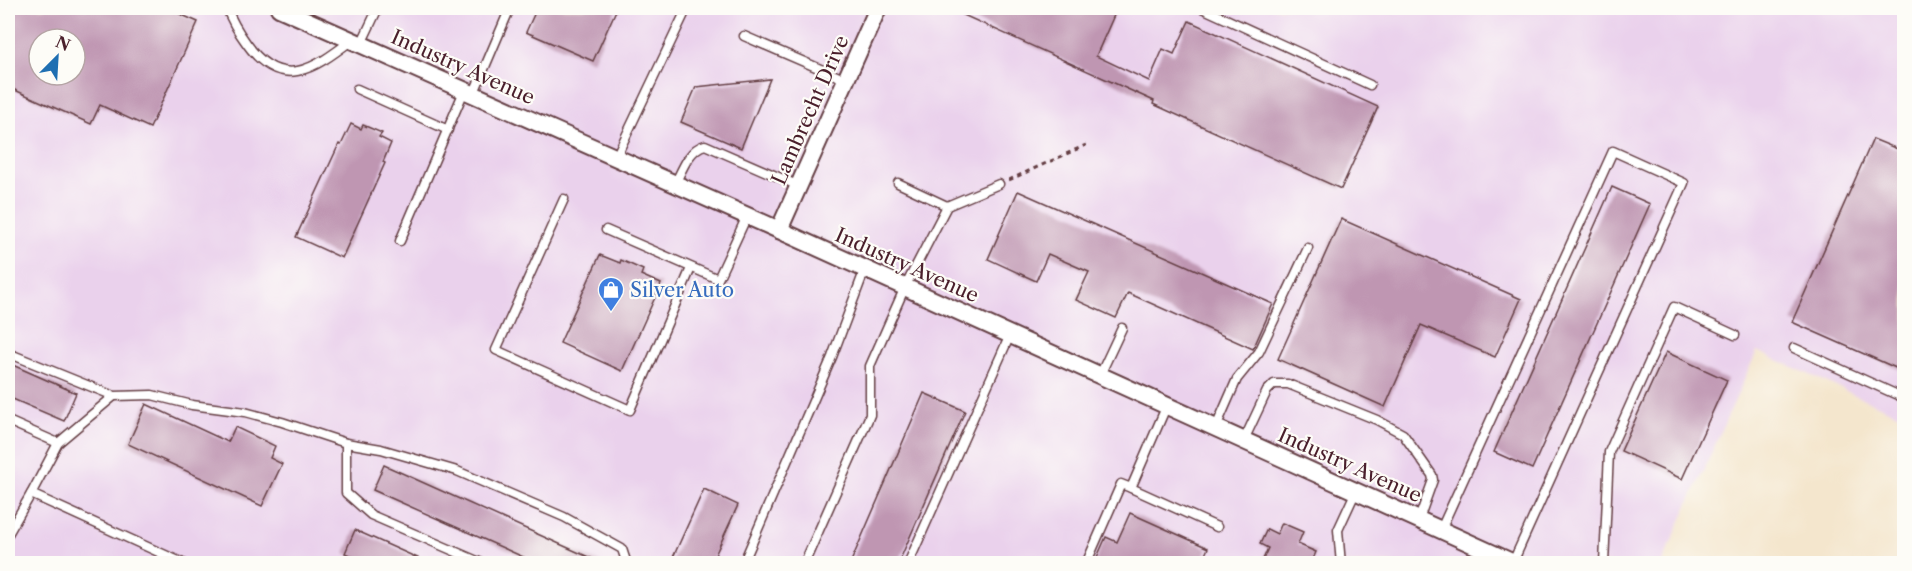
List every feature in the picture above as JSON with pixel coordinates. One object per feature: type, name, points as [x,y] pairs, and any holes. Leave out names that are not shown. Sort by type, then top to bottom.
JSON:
[{"type":"street","name":"Industry Avenue","points":[[279,8],[866,269],[1515,563]]},
{"type":"street","name":"Lambrecht Drive","points":[[779,230],[878,8]]},
{"type":"lane","points":[[227,8],[257,58],[271,69],[289,72],[307,69],[356,42],[378,8]]},
{"type":"lane","points":[[400,241],[448,130],[469,93],[510,8]]},
{"type":"lane","points":[[616,158],[687,8]]},
{"type":"lane","points":[[1202,8],[1370,85]]},
{"type":"lane","points":[[744,36],[846,81]]},
{"type":"lane","points":[[357,89],[448,130]]},
{"type":"lane","points":[[675,184],[687,160],[698,147],[705,145],[799,186]]},
{"type":"lane","points":[[1441,529],[1613,151],[1684,183],[1515,563]]},
{"type":"lane","points":[[898,183],[947,206]]},
{"type":"lane","points":[[804,564],[870,415],[870,366],[906,287],[947,206],[999,184]]},
{"type":"lane","points":[[564,199],[496,350],[630,410],[691,268]]},
{"type":"lane","points":[[606,230],[718,279],[747,216]]},
{"type":"lane","points":[[1216,427],[1237,379],[1259,352],[1308,248]]},
{"type":"lane","points":[[743,564],[832,357],[866,269]]},
{"type":"lane","points":[[1604,564],[1609,452],[1674,307],[1735,334]]},
{"type":"lane","points":[[1100,375],[1122,328]]},
{"type":"lane","points":[[908,564],[1010,335]]},
{"type":"lane","points":[[1794,348],[1905,398]]},
{"type":"lane","points":[[8,353],[114,396],[152,395],[192,405],[245,412],[346,444],[381,450],[468,475],[564,517],[622,549],[627,564]]},
{"type":"lane","points":[[1244,440],[1266,391],[1275,384],[1288,384],[1377,420],[1403,434],[1432,475],[1433,480],[1419,519]]},
{"type":"lane","points":[[8,534],[58,444],[114,396]]},
{"type":"lane","points":[[1131,488],[1167,405]]},
{"type":"lane","points":[[8,421],[58,444]]},
{"type":"lane","points":[[346,444],[346,493],[371,515],[484,564]]},
{"type":"lane","points":[[1086,564],[1121,484],[1217,527]]},
{"type":"lane","points":[[1341,564],[1338,530],[1356,491]]},
{"type":"lane","points":[[31,494],[185,564]]},
{"type":"path","points":[[999,184],[1086,145]]},
{"type":"shaded area","points":[[8,8],[1904,8],[1904,417],[1757,351],[1662,563],[8,563]]},
{"type":"building","points":[[8,8],[166,8],[198,22],[150,128],[100,105],[91,124],[8,87]]},
{"type":"building","points":[[537,8],[617,8],[593,61],[526,32]]},
{"type":"building","points":[[948,8],[1103,8],[1115,13],[1096,56],[1149,81],[1163,49],[1174,54],[1189,21],[1378,107],[1341,189]]},
{"type":"building","points":[[770,79],[741,148],[681,122],[696,87]]},
{"type":"building","points":[[351,124],[361,129],[363,125],[382,133],[379,137],[391,143],[383,162],[385,163],[342,258],[296,237],[339,144],[341,145]]},
{"type":"building","points":[[1873,139],[1905,152],[1905,372],[1792,322]]},
{"type":"building","points":[[1612,187],[1650,204],[1532,469],[1494,452]]},
{"type":"building","points":[[1018,191],[1273,304],[1253,349],[1128,293],[1116,318],[1076,300],[1089,272],[1048,254],[1036,281],[988,259]]},
{"type":"building","points":[[1341,219],[1521,299],[1495,357],[1421,325],[1385,407],[1278,359]]},
{"type":"building","name":"Silver Auto","points":[[600,255],[620,263],[621,260],[643,270],[641,275],[661,284],[622,371],[560,343]]},
{"type":"building","points":[[1666,352],[1727,380],[1682,479],[1621,451]]},
{"type":"building","points":[[8,363],[76,393],[64,421],[8,397]]},
{"type":"building","points":[[924,393],[965,411],[898,564],[850,564]]},
{"type":"building","points":[[146,404],[228,442],[235,427],[275,446],[270,458],[282,464],[262,506],[128,444]]},
{"type":"building","points":[[384,465],[604,564],[539,564],[373,490]]},
{"type":"building","points":[[704,489],[738,505],[711,564],[670,564]]},
{"type":"building","points":[[1130,513],[1208,548],[1201,564],[1094,564],[1106,537],[1117,542]]},
{"type":"building","points":[[1282,523],[1303,532],[1298,544],[1316,552],[1311,564],[1261,564],[1268,548],[1260,544],[1267,529],[1277,534]]},
{"type":"building","points":[[355,530],[431,564],[369,564],[345,553]]},
{"type":"place","name":"Silver Auto","points":[[611,313]]}]
